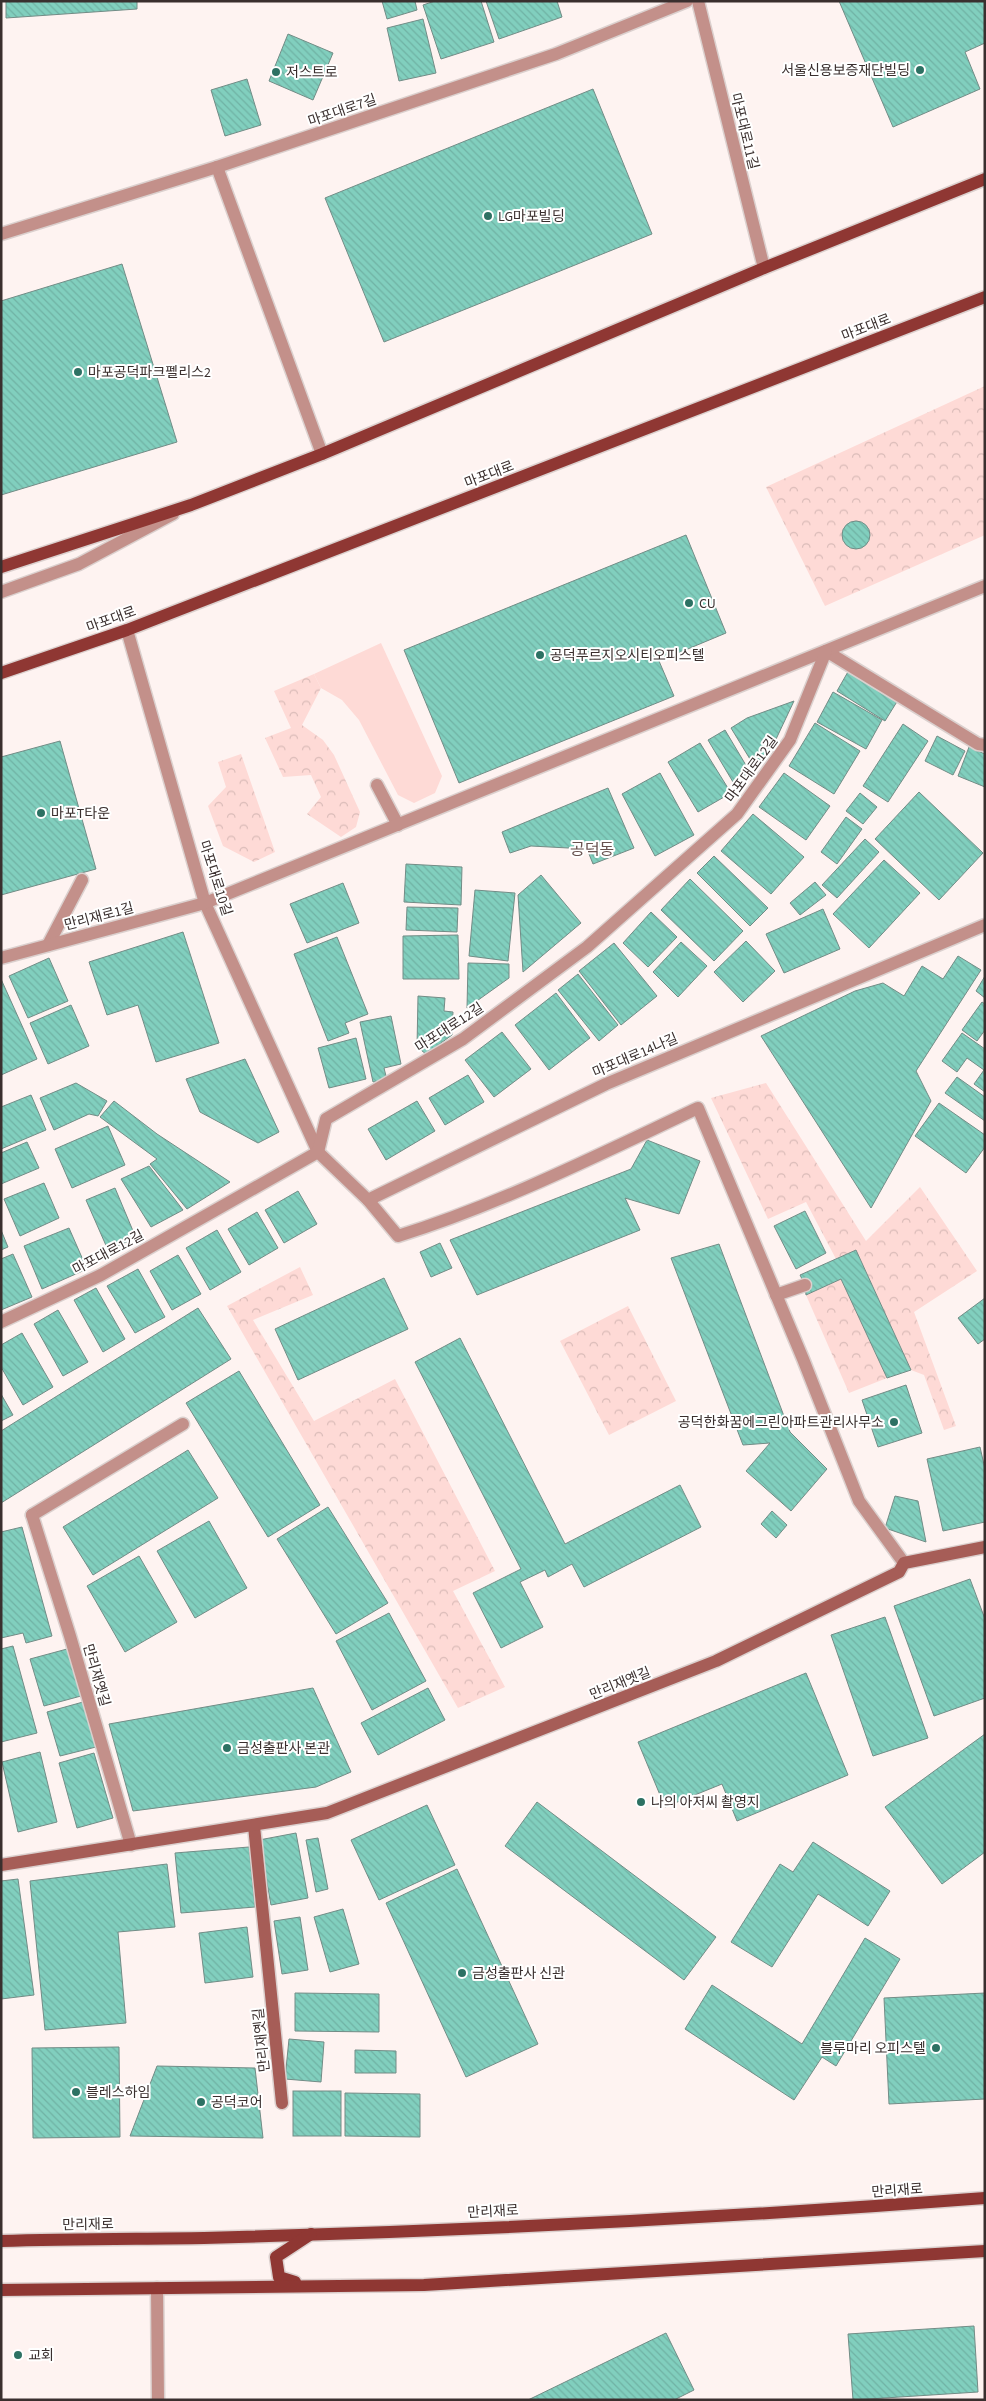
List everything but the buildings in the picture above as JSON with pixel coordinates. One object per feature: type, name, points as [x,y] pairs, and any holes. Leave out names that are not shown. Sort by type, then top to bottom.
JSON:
[{"type":"main road","points":[[1,567],[191,505],[322,454],[764,268],[985,179]]},
{"type":"main road","name":"마포대로","points":[[1,673],[127,630],[985,297]]},
{"type":"main road","name":"만리재로","points":[[1,2240],[312,2234],[849,2209],[985,2198]]},
{"type":"main road","points":[[309,2286],[279,2277],[276,2257],[312,2234]]},
{"type":"main road","points":[[1,2290],[424,2285],[985,2251]]},
{"type":"street","name":"마포대로7길","points":[[1,234],[217,167],[556,54],[687,1]]},
{"type":"street","name":"마포대로11길","points":[[698,1],[764,268]]},
{"type":"street","points":[[217,167],[322,454]]},
{"type":"street","points":[[1,592],[79,564],[191,505]]},
{"type":"street","points":[[826,651],[985,586]]},
{"type":"street","name":"마포대로10길","points":[[127,630],[205,902],[318,1152]]},
{"type":"street","points":[[826,651],[978,744],[985,745]]},
{"type":"street","name":"만리재로1길","points":[[1,958],[205,902],[826,651]]},
{"type":"street","name":"마포대로12길","points":[[1,1322],[101,1275],[318,1152],[326,1119],[464,1039],[587,947],[738,814],[790,740],[826,651]]},
{"type":"street","points":[[377,785],[398,824]]},
{"type":"street","points":[[48,945],[82,880]]},
{"type":"street","name":"마포대로14나길","points":[[368,1200],[606,1084],[985,925]]},
{"type":"street","points":[[318,1152],[368,1200],[398,1236],[442,1222],[578,1164],[698,1108],[776,1294],[859,1501],[904,1563],[984,1548]]},
{"type":"street","points":[[776,1294],[805,1286]]},
{"type":"street","name":"만리재옛길","points":[[131,1845],[70,1636],[32,1515],[183,1424]]},
{"type":"street","name":"만리재옛길","points":[[1,1865],[327,1813],[716,1661],[900,1572],[904,1563]]},
{"type":"street","name":"만리재옛길","points":[[254,1826],[282,2103]]},
{"type":"street","points":[[157,2288],[158,2400]]},
{"type":"green space","points":[[985,386],[985,535],[825,606],[766,487]]},
{"type":"green space","points":[[381,643],[442,776],[435,793],[414,803],[398,795],[359,720],[342,700],[321,688],[314,674]]},
{"type":"green space","points":[[314,674],[321,688],[302,725],[323,740],[334,755],[360,812],[356,827],[341,837],[307,814],[321,797],[311,775],[283,777],[265,738],[291,728],[274,691]]},
{"type":"green space","points":[[241,754],[275,852],[254,862],[223,846],[208,806],[226,787],[218,762]]},
{"type":"green space","points":[[766,1083],[866,1241],[920,1187],[977,1271],[914,1312],[956,1426],[944,1430],[924,1375],[911,1370],[856,1250],[836,1259],[806,1202],[768,1219],[711,1098]]},
{"type":"green space","points":[[300,1267],[313,1295],[253,1320],[314,1421],[395,1379],[495,1571],[453,1591],[505,1687],[458,1708],[227,1306]]},
{"type":"green space","points":[[841,1279],[887,1378],[849,1393],[806,1295]]},
{"type":"green space","points":[[628,1306],[676,1401],[609,1435],[560,1341]]},
{"type":"place","name":"서울신용보증재단빌딩","points":[[920,70]]},
{"type":"place","name":"저스트로","points":[[276,72]]},
{"type":"place","name":"LG마포빌딩","points":[[488,216]]},
{"type":"place","name":"마포공덕파크펠리스2","points":[[78,372]]},
{"type":"place","name":"CU","points":[[689,603]]},
{"type":"place","name":"공덕푸르지오시티오피스텔","points":[[540,655]]},
{"type":"place","name":"마포T타운","points":[[41,813]]},
{"type":"place","name":"공덕한화꿈에그린아파트관리사무소","points":[[894,1422]]},
{"type":"place","name":"금성출판사 본관","points":[[227,1748]]},
{"type":"place","name":"나의 아저씨 촬영지","points":[[641,1802]]},
{"type":"place","name":"금성출판사 신관","points":[[462,1973]]},
{"type":"place","name":"블루마리 오피스텔","points":[[936,2048]]},
{"type":"place","name":"블레스하임","points":[[76,2092]]},
{"type":"place","name":"공덕코어","points":[[201,2102]]},
{"type":"place","name":"교회","points":[[18,2355]]},
{"type":"district","name":"공덕동","points":[[592,849]]}]
